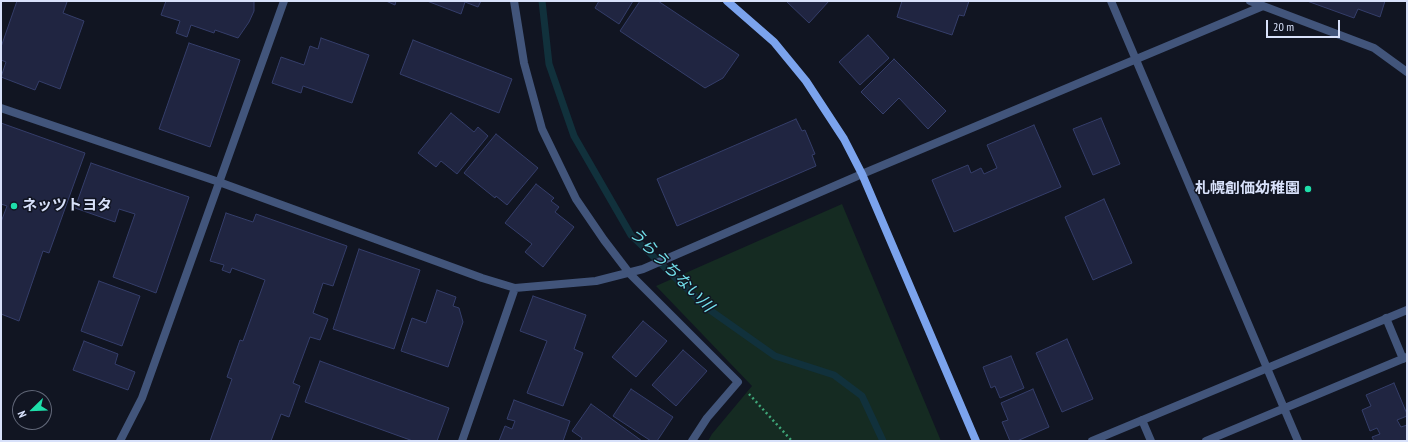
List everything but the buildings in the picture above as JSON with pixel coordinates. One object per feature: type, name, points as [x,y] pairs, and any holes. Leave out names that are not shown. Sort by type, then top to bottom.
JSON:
[{"type":"street","points":[[120,441],[142,398],[284,1]]},
{"type":"street","points":[[514,1],[524,63],[542,129],[576,199],[604,240],[630,274],[738,382],[708,418],[692,441]]},
{"type":"street","points":[[727,1],[774,42],[806,81],[844,139],[862,174],[976,441]]},
{"type":"street","points":[[1111,1],[1298,441]]},
{"type":"street","points":[[1250,1],[1374,48],[1407,72]]},
{"type":"street","points":[[1,108],[219,182],[482,278],[515,288],[596,281],[630,274],[862,174],[1263,6]]},
{"type":"street","points":[[462,441],[515,288]]},
{"type":"street","points":[[1092,441],[1407,310]]},
{"type":"street","points":[[1206,441],[1405,358],[1386,318]]},
{"type":"street","points":[[1142,420],[1151,441]]},
{"type":"path","points":[[738,382],[792,441]]},
{"type":"green space","points":[[842,204],[941,441],[708,441],[712,434],[752,386],[656,286]]},
{"type":"waterway","name":"うらうちない川","points":[[542,1],[549,64],[574,136],[631,235],[707,308],[775,356],[834,375],[862,396],[883,441]]},
{"type":"place","name":"札幌創価幼稚園","points":[[1308,189]]},
{"type":"place","name":"ネッツトヨタ","points":[[14,206]]}]
